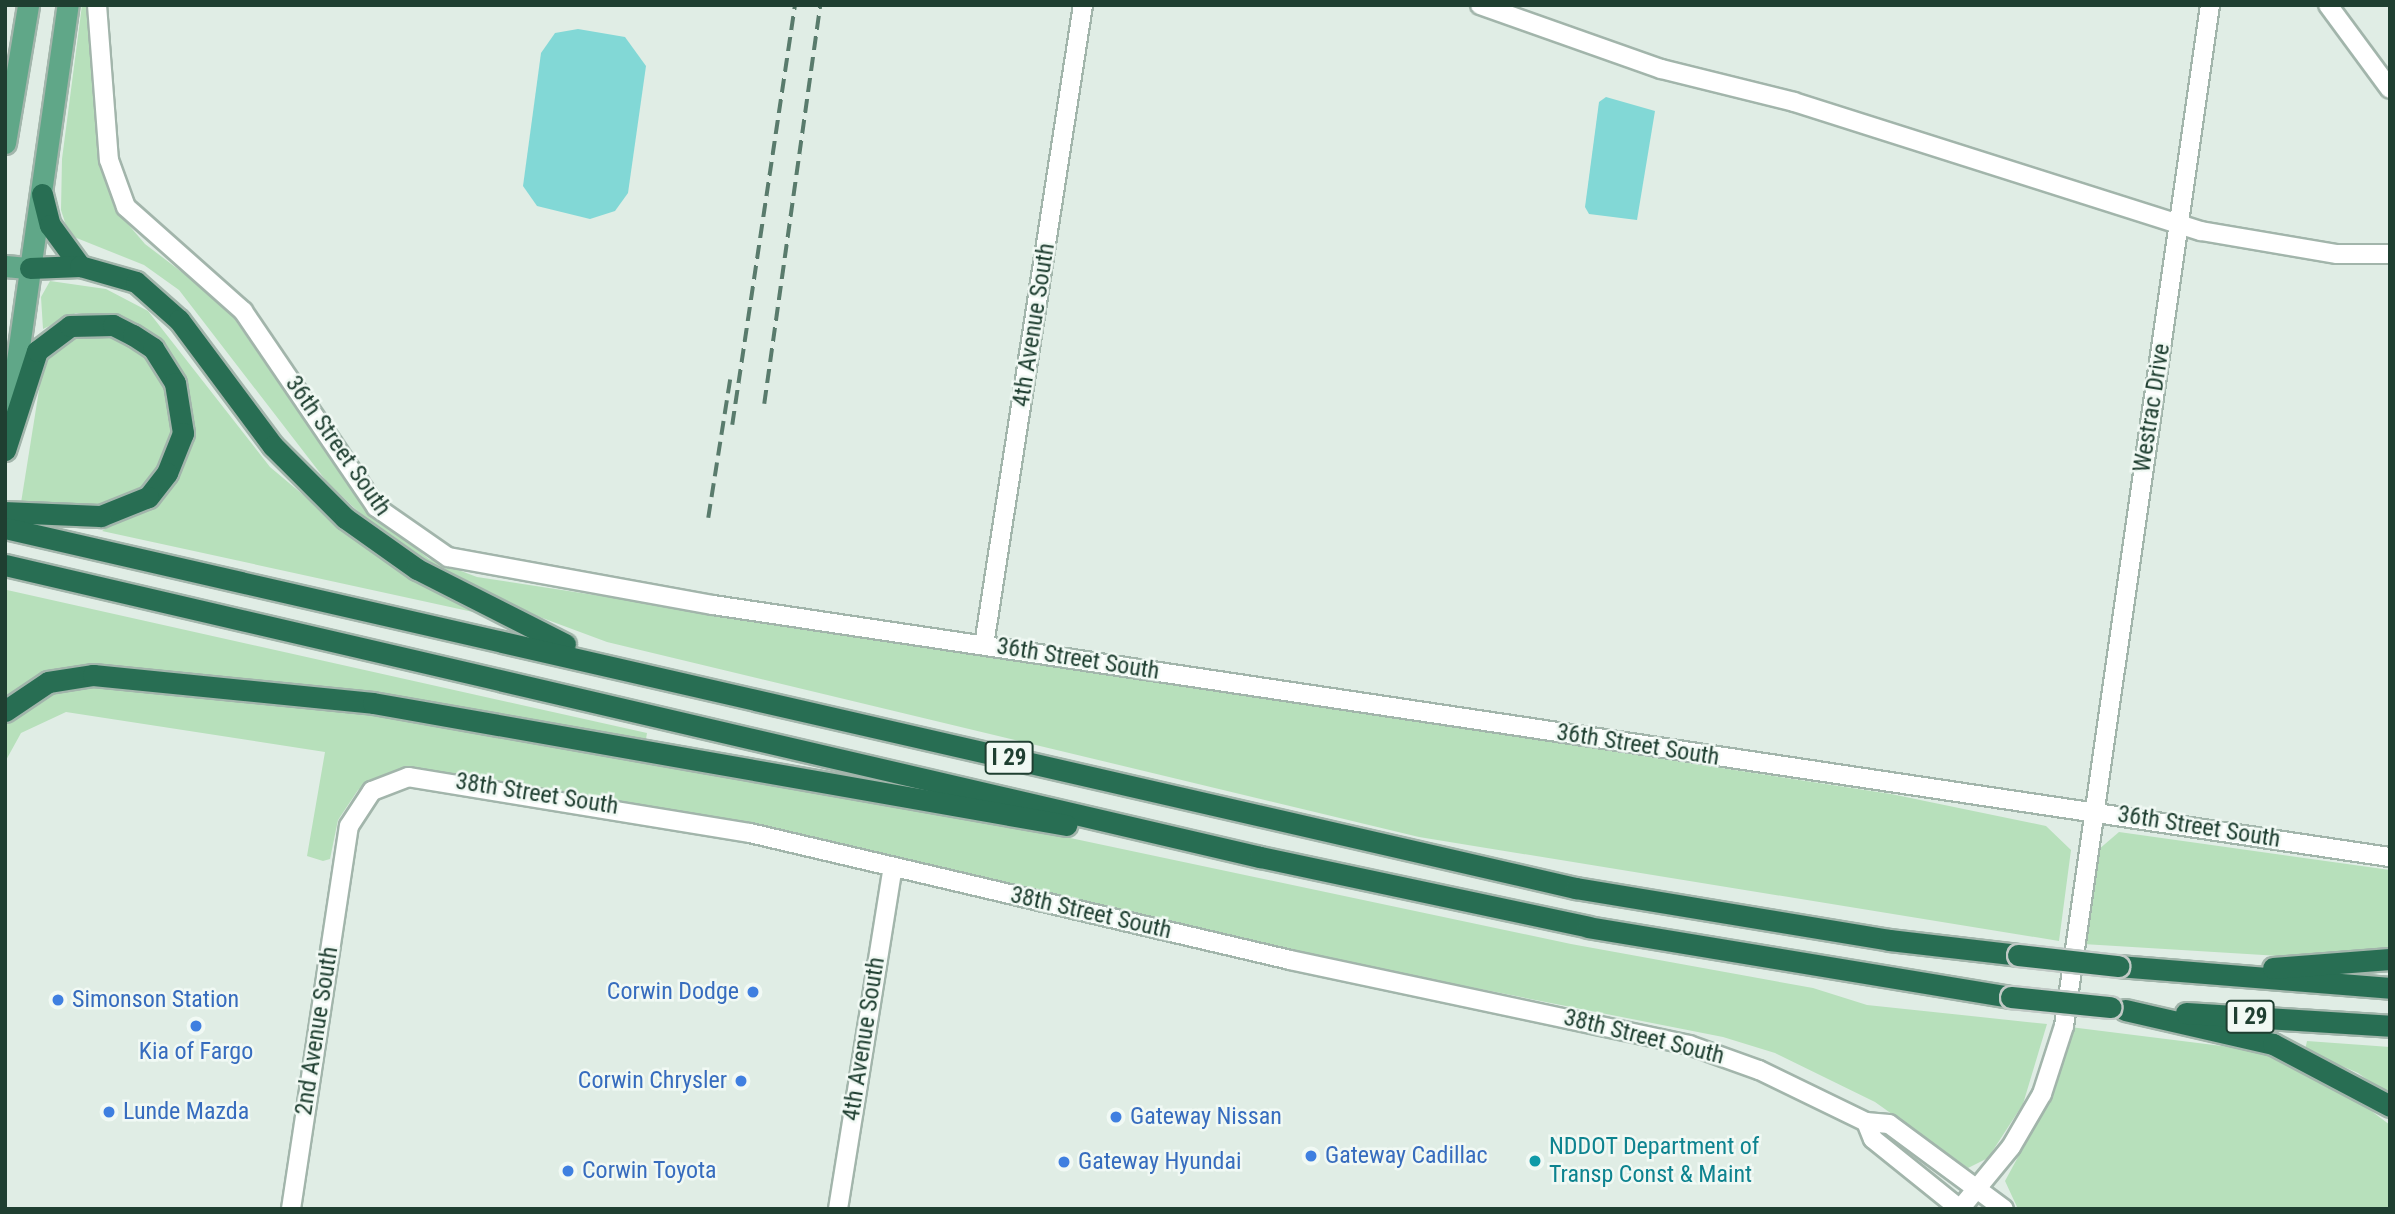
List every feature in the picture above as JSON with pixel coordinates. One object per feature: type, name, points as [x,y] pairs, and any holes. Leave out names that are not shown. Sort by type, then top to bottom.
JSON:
[{"type":"highway","points":[[42,194],[50,225],[80,266]]},
{"type":"highway","points":[[30,268],[80,266],[136,282],[162,301],[274,446],[345,518],[417,569],[591,658]]},
{"type":"highway","points":[[5,449],[37,351],[70,326],[113,325],[133,335],[153,348],[175,383],[183,433],[167,473],[148,497],[101,516],[5,512]]},
{"type":"highway","name":"I 29","points":[[5,528],[591,658],[1576,888],[1889,940],[2211,976],[2390,988]]},
{"type":"highway","name":"I 29","points":[[5,565],[1210,846],[1588,927],[2011,997],[2118,1009],[2390,1026]]},
{"type":"highway","points":[[5,711],[48,682],[93,675],[373,703],[1210,846]]},
{"type":"highway","points":[[2211,976],[2390,959]]},
{"type":"highway","points":[[2118,1009],[2273,1044],[2390,1106]]},
{"type":"main road","points":[[5,143],[28,5]]},
{"type":"main road","points":[[5,449],[68,5]]},
{"type":"main road","points":[[5,266],[30,268]]},
{"type":"street","name":"36th Street South","points":[[97,5],[109,160],[126,207],[243,311],[395,525],[474,566],[2390,857]]},
{"type":"street","name":"4th Avenue South","points":[[984,645],[1083,5]]},
{"type":"street","points":[[1480,5],[1661,69],[1794,102],[2179,225],[2337,254],[2390,254]]},
{"type":"street","name":"Westrac Drive","points":[[1960,1209],[2011,1147],[2059,1049],[2210,5]]},
{"type":"street","points":[[2328,5],[2390,89]]},
{"type":"street","name":"38th Street South","points":[[345,854],[357,806],[383,784],[408,777],[630,809],[892,870],[1689,1045],[1737,1060],[1866,1122],[1889,1124],[1926,1146],[2004,1209]]},
{"type":"street","name":"2nd Avenue South","points":[[291,1209],[345,854]]},
{"type":"street","name":"4th Avenue South","points":[[838,1209],[892,870]]},
{"type":"street","name":"38th Street South","points":[[1866,1122],[1874,1139],[1960,1209]]},
{"type":"green space","points":[[82,5],[88,5],[102,172],[115,209],[145,244],[225,305],[363,506],[429,559],[477,577],[1891,794],[2046,826],[2071,850],[2059,941],[1419,837],[607,642],[478,594],[384,536],[327,482],[179,290],[144,265],[69,235],[61,210],[62,159]]},
{"type":"green space","points":[[50,281],[106,289],[148,311],[270,467],[351,535],[473,612],[102,531],[122,518],[189,426],[126,321],[76,313],[43,329],[41,297]]},
{"type":"green space","points":[[115,334],[149,358],[168,389],[173,427],[162,464],[136,493],[95,511],[20,509],[43,365],[62,336]]},
{"type":"green space","points":[[7,590],[647,733],[646,739],[446,707],[98,668],[5,701]]},
{"type":"green space","points":[[89,686],[410,718],[881,798],[1571,944],[1813,988],[1867,1005],[2047,1024],[2023,1104],[1988,1158],[1968,1168],[1875,1102],[1775,1053],[1723,1037],[1338,961],[692,813],[403,768],[358,790],[338,820],[330,859],[323,861],[307,856],[325,752],[66,712],[21,733],[5,762],[5,724],[14,714],[39,697]]},
{"type":"green space","points":[[2119,832],[2390,870],[2390,952],[2311,958],[2083,944],[2098,850]]},
{"type":"green space","points":[[2070,1027],[2262,1051],[2337,1085],[2390,1125],[2390,1209],[2018,1209],[2005,1181],[2056,1087]]},
{"type":"green space","points":[[2307,1041],[2390,1047],[2390,1096],[2358,1073],[2305,1050]]},
{"type":"water","points":[[578,29],[625,37],[646,66],[628,193],[615,211],[590,219],[537,206],[523,186],[541,53],[555,33]]},
{"type":"water","points":[[1606,97],[1655,111],[1637,220],[1589,214],[1585,207],[1599,102]]},
{"type":"railway","points":[[732,425],[795,5]]},
{"type":"railway","points":[[764,404],[820,5]]},
{"type":"railway","points":[[708,518],[730,379]]},
{"type":"place","name":"Corwin Dodge","points":[[753,992]]},
{"type":"place","name":"Simonson Station","points":[[58,1000]]},
{"type":"place","name":"Kia of Fargo","points":[[196,1026]]},
{"type":"place","name":"Corwin Chrysler","points":[[741,1081]]},
{"type":"place","name":"Lunde Mazda","points":[[109,1112]]},
{"type":"place","name":"Gateway Nissan","points":[[1116,1117]]},
{"type":"place","name":"Gateway Cadillac","points":[[1311,1156]]},
{"type":"place","name":"NDDOT Department of Transp Const & Maint","points":[[1535,1161]]},
{"type":"place","name":"Gateway Hyundai","points":[[1064,1162]]},
{"type":"place","name":"Corwin Toyota","points":[[568,1171]]}]
